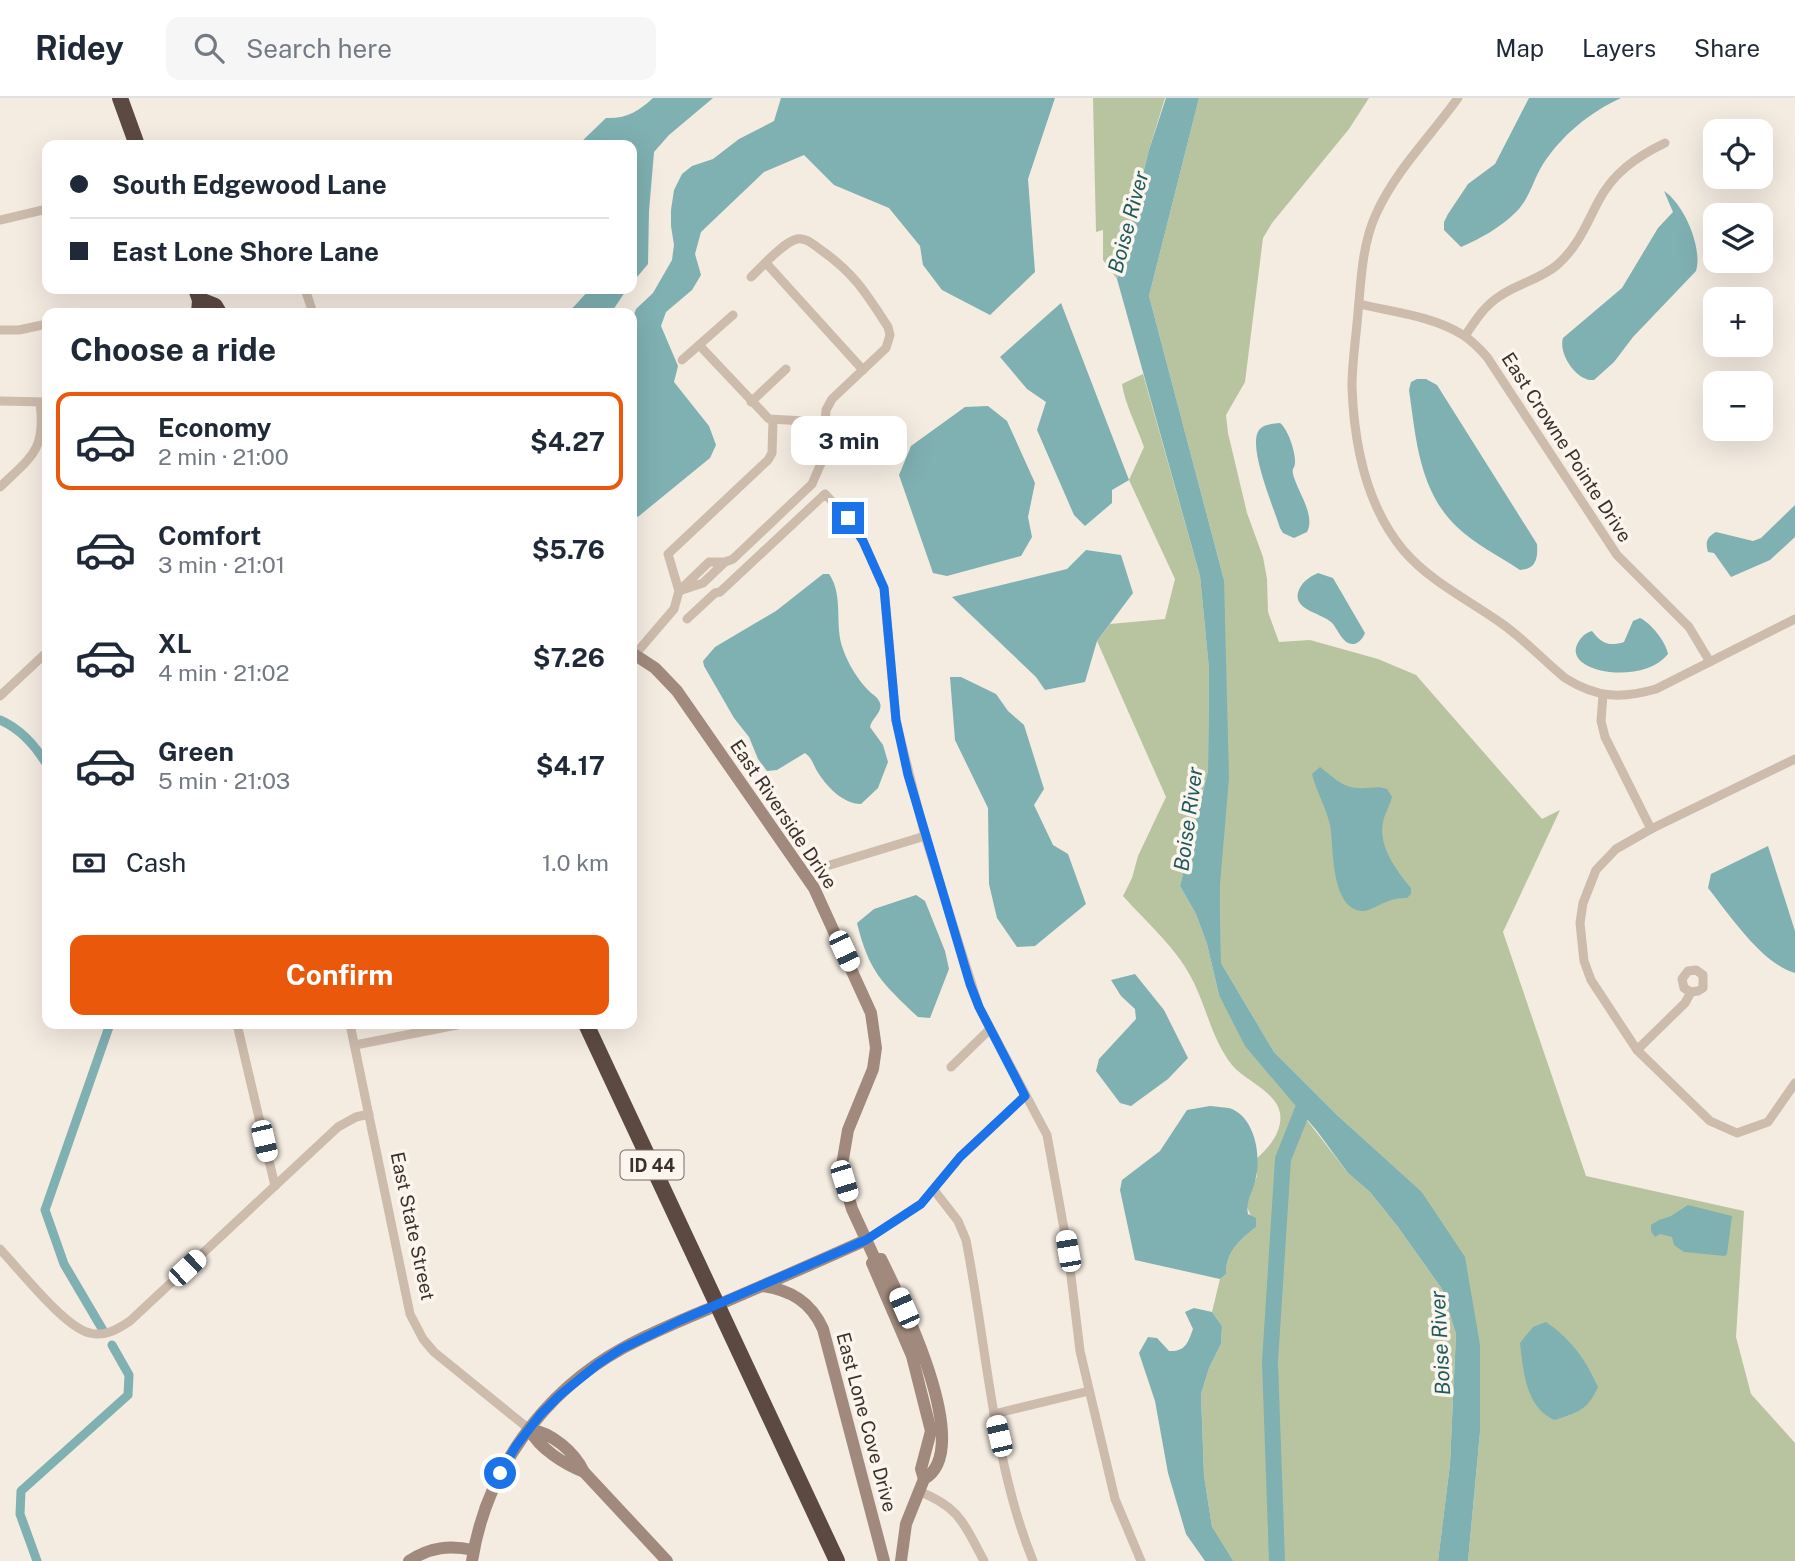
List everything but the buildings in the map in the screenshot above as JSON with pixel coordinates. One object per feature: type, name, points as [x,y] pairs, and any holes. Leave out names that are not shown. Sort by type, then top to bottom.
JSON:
[{"type":"highway","points":[[120,98],[135,140]]},
{"type":"highway","points":[[198,301],[216,308]]},
{"type":"highway","name":"ID 44","points":[[588,1029],[837,1561]]},
{"type":"street","points":[[1458,98],[1403,167],[1376,214],[1363,258],[1352,385],[1354,415],[1368,485],[1387,527],[1420,569],[1503,624],[1565,678],[1603,695],[1632,696],[1656,689],[1795,619]]},
{"type":"street","points":[[1465,336],[1483,310],[1500,295],[1556,266],[1576,243],[1599,200],[1615,178],[1636,157],[1665,144]]},
{"type":"street","points":[[0,220],[42,210]]},
{"type":"street","points":[[637,651],[671,613],[679,591],[709,562],[733,559],[812,484],[822,461],[823,422],[832,399],[886,348],[890,335],[888,327],[870,299],[848,270],[810,242],[801,239],[788,243],[751,277]]},
{"type":"street","points":[[766,263],[863,370]]},
{"type":"street","name":"East Crowne Pointe Drive","points":[[1359,304],[1436,323],[1465,336],[1487,357],[1616,555],[1689,627],[1710,662]]},
{"type":"street","points":[[682,360],[733,315]]},
{"type":"street","points":[[0,330],[19,330],[42,325]]},
{"type":"street","points":[[700,346],[765,417],[774,421],[823,422]]},
{"type":"street","points":[[751,402],[786,369]]},
{"type":"street","points":[[0,401],[42,402]]},
{"type":"street","points":[[679,591],[668,554],[768,460],[772,453],[774,421]]},
{"type":"street","points":[[0,487],[27,461],[38,445],[42,426]]},
{"type":"street","points":[[687,619],[720,592],[825,494],[848,518],[863,541],[884,588],[896,720],[925,835],[970,984],[990,1029],[1047,1135],[1068,1251],[1080,1352],[1115,1499],[1142,1561]]},
{"type":"street","points":[[0,696],[42,657]]},
{"type":"street","name":"East Riverside Drive","points":[[637,657],[655,668],[677,691],[814,888],[866,998],[875,1030],[873,1069],[848,1130],[842,1165],[844,1181],[866,1240],[875,1258],[881,1259],[918,1336],[940,1420],[942,1446],[939,1461],[932,1474],[921,1485],[906,1524],[901,1561]]},
{"type":"street","points":[[1603,695],[1601,721],[1605,737],[1651,829]]},
{"type":"street","points":[[1795,759],[1651,829],[1616,849],[1596,870],[1583,903],[1580,923],[1584,961],[1604,1002],[1637,1050],[1710,1121],[1737,1133],[1768,1122],[1795,1083]]},
{"type":"street","points":[[830,865],[925,835]]},
{"type":"street","points":[[1637,1050],[1685,1003],[1690,992]]},
{"type":"street","points":[[238,1029],[275,1186]]},
{"type":"street","name":"East State Street","points":[[351,1029],[401,1279],[416,1328],[434,1352],[529,1429]]},
{"type":"street","points":[[355,1045],[437,1029]]},
{"type":"street","points":[[951,1067],[990,1029]]},
{"type":"street","points":[[409,1561],[442,1547],[472,1556],[488,1498],[500,1473],[529,1429],[560,1395],[598,1364],[641,1339],[866,1240],[921,1204],[960,1157],[1025,1096]]},
{"type":"street","points":[[0,1248],[65,1318],[82,1331],[99,1334],[116,1330],[130,1321],[338,1127],[369,1114]]},
{"type":"street","points":[[934,1190],[958,1220],[966,1240],[988,1390],[1020,1527],[1033,1561]]},
{"type":"street","name":"East Lone Cove Drive","points":[[762,1286],[791,1293],[807,1302],[818,1317],[884,1561]]},
{"type":"street","points":[[994,1414],[1089,1391]]},
{"type":"street","points":[[529,1429],[535,1440],[569,1466],[584,1472],[667,1561]]},
{"type":"street","points":[[921,1485],[960,1516],[984,1561]]},
{"type":"green space","points":[[1093,98],[1165,98],[1149,150],[1117,279],[1103,260],[1103,230],[1096,232]]},
{"type":"green space","points":[[1199,98],[1369,98],[1349,129],[1272,223],[1263,238],[1245,382],[1226,415],[1247,513],[1263,557],[1268,612],[1279,642],[1310,640],[1378,659],[1416,675],[1542,819],[1560,810],[1503,932],[1586,1176],[1744,1211],[1736,1337],[1751,1394],[1795,1443],[1795,1561],[1468,1561],[1480,1432],[1480,1345],[1421,1191],[1337,1115],[1274,1052],[1221,963],[1224,580],[1149,296]]},
{"type":"green space","points":[[1143,374],[1200,576],[1209,669],[1208,771],[1180,886],[1196,914],[1207,944],[1219,995],[1286,1093],[1348,1173],[1370,1192],[1398,1227],[1442,1289],[1456,1334],[1450,1464],[1438,1561],[1228,1561],[1212,1527],[1204,1476],[1201,1394],[1209,1368],[1221,1344],[1222,1326],[1212,1312],[1220,1279],[1226,1274],[1231,1252],[1256,1227],[1246,1205],[1257,1176],[1256,1159],[1274,1139],[1280,1113],[1273,1098],[1238,1071],[1225,1056],[1188,971],[1171,948],[1123,896],[1132,878],[1138,856],[1166,797],[1097,641],[1110,624],[1165,619],[1175,579],[1129,480],[1144,447],[1122,384]]},
{"type":"water","points":[[653,98],[713,98],[669,135],[654,152],[648,264],[637,277],[637,140],[583,140],[606,118],[620,117],[643,107]]},
{"type":"water","points":[[781,98],[1055,98],[1028,179],[1035,272],[990,315],[942,290],[923,265],[920,246],[889,208],[834,185],[804,155],[764,172],[701,232],[695,254],[701,275],[692,290],[666,312],[661,326],[678,366],[674,382],[709,426],[716,445],[710,458],[637,517],[637,308],[653,293],[672,260],[674,245],[671,210],[674,190],[682,174],[692,166],[713,159],[739,139],[774,121]]},
{"type":"water","points":[[1166,98],[1199,98],[1149,296],[1224,580],[1229,778],[1220,884],[1221,963],[1274,1052],[1337,1115],[1421,1191],[1465,1257],[1480,1345],[1480,1432],[1468,1561],[1438,1561],[1450,1464],[1456,1334],[1442,1289],[1370,1192],[1348,1173],[1317,1131],[1245,1046],[1219,995],[1207,944],[1196,914],[1180,886],[1208,771],[1209,669],[1200,576],[1117,279],[1149,150]]},
{"type":"water","points":[[1529,98],[1621,98],[1588,117],[1559,143],[1543,164],[1525,201],[1516,212],[1490,232],[1461,247],[1444,230],[1444,222],[1468,184],[1495,164]]},
{"type":"water","points":[[1664,191],[1678,206],[1690,227],[1697,251],[1696,271],[1633,337],[1614,362],[1594,380],[1581,377],[1566,359],[1563,338],[1622,288],[1658,228],[1673,212]]},
{"type":"water","points":[[585,294],[624,294],[614,308],[573,308]]},
{"type":"water","points":[[1061,303],[1129,480],[1112,490],[1112,503],[1085,526],[1074,515],[1037,430],[1046,402],[1027,389],[1000,357]]},
{"type":"water","points":[[1426,379],[1437,385],[1537,544],[1536,559],[1530,568],[1520,570],[1471,539],[1444,513],[1434,497],[1421,463],[1414,427],[1409,390],[1411,382]]},
{"type":"water","points":[[988,406],[1007,421],[1035,483],[1028,517],[1032,537],[1021,556],[947,576],[933,573],[899,475],[911,446],[965,407]]},
{"type":"water","points":[[1280,423],[1293,448],[1293,474],[1309,518],[1307,532],[1294,538],[1283,533],[1280,528],[1256,449],[1259,430],[1266,425]]},
{"type":"water","points":[[1795,505],[1795,537],[1770,560],[1731,577],[1714,553],[1708,552],[1708,540],[1716,532],[1753,541],[1761,538]]},
{"type":"water","points":[[1086,550],[1121,555],[1133,593],[1097,641],[1085,682],[1045,690],[1036,677],[952,597],[1067,569]]},
{"type":"water","points":[[1318,573],[1333,578],[1365,633],[1358,643],[1346,642],[1331,622],[1301,605],[1298,600],[1301,586],[1308,578]]},
{"type":"water","points":[[823,574],[829,574],[834,582],[840,640],[845,655],[857,677],[880,703],[880,709],[870,727],[883,745],[888,762],[878,788],[861,804],[848,801],[830,788],[805,753],[777,770],[767,771],[703,661],[715,647],[776,611]]},
{"type":"water","points":[[1640,618],[1653,628],[1667,649],[1668,654],[1656,664],[1623,673],[1606,672],[1580,661],[1576,652],[1579,641],[1585,634],[1592,631],[1606,643],[1624,642],[1633,621]]},
{"type":"water","points":[[950,677],[961,677],[996,694],[1008,711],[1024,725],[1044,789],[1034,805],[1053,845],[1068,854],[1086,904],[1035,946],[1017,947],[997,918],[989,884],[988,808],[955,740]]},
{"type":"water","points":[[1320,767],[1347,786],[1387,789],[1392,797],[1384,818],[1383,837],[1389,856],[1411,888],[1411,894],[1407,898],[1392,900],[1366,911],[1351,907],[1344,899],[1335,874],[1330,825],[1312,774]]},
{"type":"water","points":[[1768,846],[1795,931],[1795,973],[1770,960],[1736,924],[1708,888],[1711,874]]},
{"type":"water","points":[[916,895],[925,901],[945,951],[949,969],[930,1018],[918,1017],[878,976],[867,954],[857,923],[874,909]]},
{"type":"water","points":[[1135,974],[1164,1010],[1188,1058],[1168,1079],[1131,1106],[1120,1103],[1096,1071],[1099,1059],[1136,1019],[1135,1009],[1121,996],[1111,980]]},
{"type":"water","points":[[1210,1106],[1232,1109],[1240,1114],[1251,1129],[1258,1158],[1247,1209],[1248,1214],[1256,1218],[1256,1227],[1231,1252],[1226,1274],[1220,1279],[1135,1260],[1120,1190],[1122,1180],[1160,1151],[1187,1110]]},
{"type":"water","points":[[1688,1205],[1732,1216],[1725,1256],[1684,1252],[1674,1245],[1672,1237],[1660,1234],[1655,1237],[1651,1225]]},
{"type":"water","points":[[1194,1308],[1212,1312],[1222,1326],[1221,1344],[1209,1368],[1201,1394],[1204,1476],[1212,1527],[1233,1561],[1205,1561],[1186,1534],[1168,1473],[1155,1401],[1139,1353],[1148,1337],[1157,1338],[1169,1351],[1183,1348],[1193,1329],[1185,1312]]},
{"type":"water","points":[[1546,1322],[1577,1351],[1598,1387],[1581,1410],[1555,1420],[1545,1414],[1532,1398],[1525,1377],[1520,1343],[1533,1327]]},
{"type":"waterway","points":[[0,720],[27,738],[42,757]]},
{"type":"waterway","points":[[104,1332],[64,1264],[45,1210],[108,1029]]},
{"type":"waterway","points":[[1277,1561],[1270,1362],[1283,1159],[1307,1099]]},
{"type":"waterway","points":[[37,1561],[20,1514],[21,1491],[128,1395],[129,1375],[112,1345]]},
{"type":"route","points":[[500,1473],[516,1446],[540,1415],[580,1377],[598,1364],[621,1349],[681,1320],[866,1240],[921,1204],[960,1157],[1025,1096],[970,984],[908,775],[896,720],[884,588],[876,565],[848,518]]},
{"type":"water label","name":"Boise River","points":[[1128,222]]},
{"type":"water label","name":"Boise River","points":[[1188,819]]},
{"type":"water label","name":"Boise River","points":[[1440,1343]]}]
